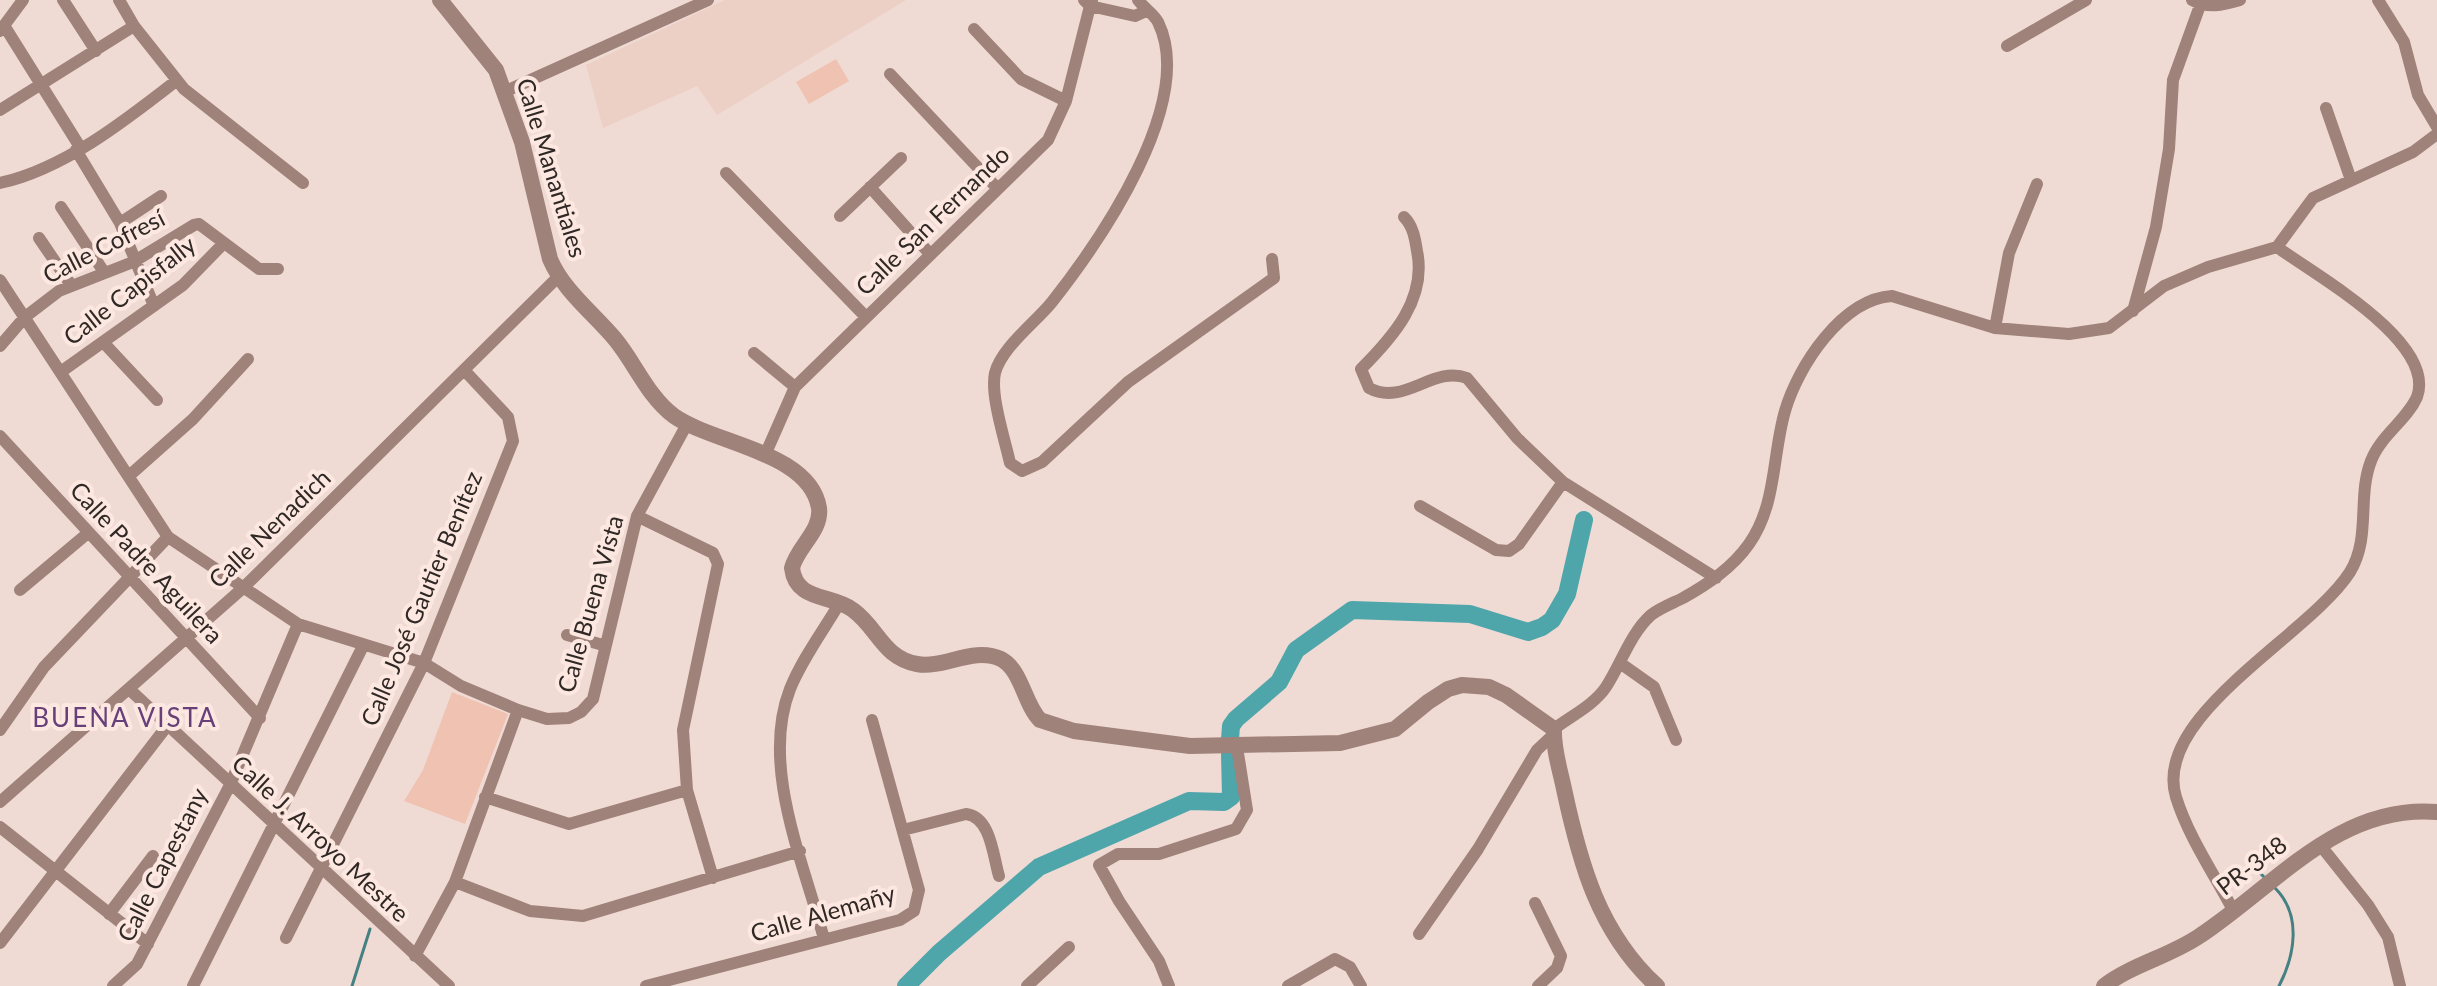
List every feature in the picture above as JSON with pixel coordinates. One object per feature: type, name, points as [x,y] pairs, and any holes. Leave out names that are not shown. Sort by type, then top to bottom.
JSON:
[{"type":"street","points":[[23,0],[2,29],[43,84],[120,223],[133,262],[154,306]]},
{"type":"street","points":[[63,0],[96,51]]},
{"type":"street","points":[[119,0],[134,26],[176,81],[303,183]]},
{"type":"street","name":"Calle Manantiales","points":[[440,0],[490,59],[522,142],[550,259],[559,276],[617,341],[665,408],[687,424],[765,455],[802,477],[818,504],[818,520],[794,560],[796,583],[805,592],[856,612],[892,655],[926,665],[983,655],[1002,660],[1012,669],[1035,714],[1047,725],[1190,746],[1340,743],[1383,734],[1448,689],[1462,685],[1489,687],[1506,695],[1554,731]]},
{"type":"street","points":[[504,92],[708,0]]},
{"type":"street","points":[[2007,46],[2086,0]]},
{"type":"street","points":[[2132,314],[2159,212],[2169,149],[2173,80],[2199,2],[2222,6],[2240,0]]},
{"type":"street","points":[[2378,0],[2404,42],[2418,95],[2437,127]]},
{"type":"street","points":[[1089,2],[1135,16],[1142,6],[1159,24],[1165,52],[1156,124],[1129,189],[1054,300],[998,366],[994,384],[1010,463],[1022,471],[1042,462],[1121,387],[1274,278],[1272,259]]},
{"type":"street","name":"Calle San Fernando","points":[[765,455],[795,387],[1048,140],[1066,101],[1089,2]]},
{"type":"street","points":[[0,110],[134,26]]},
{"type":"street","points":[[974,29],[1021,79],[1066,101]]},
{"type":"street","points":[[890,74],[998,189]]},
{"type":"street","points":[[0,183],[28,175],[78,148],[176,81]]},
{"type":"street","points":[[2326,108],[2351,180]]},
{"type":"street","points":[[1419,934],[1478,849],[1537,750],[1554,731],[1596,699],[1634,637],[1654,612],[1716,578],[1740,556],[1768,508],[1781,425],[1791,394],[1818,350],[1847,316],[1876,297],[1892,296],[1995,328],[2069,334],[2109,328],[2132,314],[2164,286],[2208,267],[2277,247],[2313,198],[2413,152],[2437,134]]},
{"type":"street","points":[[840,216],[901,158]]},
{"type":"street","points":[[726,173],[866,317]]},
{"type":"street","points":[[1995,328],[2009,253],[2037,184]]},
{"type":"street","points":[[870,187],[930,254]]},
{"type":"street","points":[[120,223],[161,196]]},
{"type":"street","points":[[61,207],[104,272]]},
{"type":"street","points":[[1404,217],[1413,231],[1420,262],[1415,298],[1378,353],[1361,369],[1364,382],[1375,392],[1399,394],[1454,375],[1467,378],[1517,438],[1563,482],[1716,578]]},
{"type":"street","name":"Calle Cofresí","points":[[0,346],[25,317],[71,285],[133,262],[196,224],[223,244]]},
{"type":"street","points":[[39,238],[71,285]]},
{"type":"street","points":[[223,244],[259,269],[278,269]]},
{"type":"street","name":"Calle Capisfally","points":[[62,371],[194,275],[223,244]]},
{"type":"street","points":[[2233,910],[2175,794],[2178,752],[2187,730],[2205,710],[2318,611],[2352,568],[2363,540],[2361,503],[2372,458],[2415,401],[2420,388],[2415,359],[2392,329],[2277,247]]},
{"type":"street","name":"Calle Nenadich","points":[[0,802],[243,588],[559,276]]},
{"type":"street","name":"Calle Buena Vista","points":[[0,280],[168,537],[298,624],[424,663],[432,671],[518,710],[560,720],[581,712],[593,699],[603,645],[637,516],[687,424]]},
{"type":"street","points":[[103,342],[157,400]]},
{"type":"street","points":[[754,353],[795,387]]},
{"type":"street","points":[[130,475],[193,419],[248,359]]},
{"type":"street","name":"Calle José Gautier Benítez","points":[[286,938],[424,663],[513,441],[508,417],[465,371]]},
{"type":"street","name":"Calle Padre Aguilera","points":[[0,436],[260,718]]},
{"type":"street","points":[[1420,506],[1503,552],[1519,544],[1563,482]]},
{"type":"street","points":[[637,516],[713,553],[718,564],[685,711],[682,752],[687,790],[713,878]]},
{"type":"street","points":[[20,590],[88,533]]},
{"type":"street","points":[[0,730],[32,681],[168,537]]},
{"type":"street","points":[[824,939],[780,775],[780,727],[794,681],[839,604]]},
{"type":"street","name":"Calle Capestany","points":[[113,986],[130,973],[148,944],[230,785],[298,624]]},
{"type":"street","points":[[567,635],[603,645]]},
{"type":"street","points":[[193,986],[363,646]]},
{"type":"street","points":[[1620,663],[1654,687],[1676,740]]},
{"type":"street","name":"Calle J. Arroyo Mestre","points":[[129,689],[275,827],[321,864],[381,927],[449,986]]},
{"type":"street","points":[[415,956],[455,882],[518,710]]},
{"type":"street","name":"Calle Alemañy","points":[[646,986],[900,920],[914,911],[919,890],[872,720]]},
{"type":"street","points":[[0,943],[167,726]]},
{"type":"street","points":[[1554,731],[1574,837],[1599,909],[1625,954],[1657,986]]},
{"type":"street","points":[[1169,986],[1159,961],[1099,867],[1118,854],[1159,854],[1236,829],[1247,810],[1237,747]]},
{"type":"street","points":[[485,797],[569,824],[687,790]]},
{"type":"street","name":"PR-348","points":[[2104,986],[2200,936],[2281,873],[2375,816],[2407,810],[2437,812]]},
{"type":"street","points":[[903,830],[966,814],[976,815],[984,825],[999,876]]},
{"type":"street","points":[[0,827],[148,944]]},
{"type":"street","points":[[2321,846],[2368,905],[2388,937],[2400,986]]},
{"type":"street","points":[[455,882],[530,911],[564,916],[604,911],[800,851]]},
{"type":"street","points":[[109,914],[153,856]]},
{"type":"street","points":[[1535,903],[1561,956],[1557,968],[1538,986]]},
{"type":"street","points":[[1027,986],[1069,947]]},
{"type":"street","points":[[1288,986],[1335,959],[1350,967],[1361,986]]},
{"type":"shaded area","points":[[725,0],[906,0],[717,115],[697,86],[603,128],[586,65]]},
{"type":"shaded area","points":[[836,59],[849,81],[809,104],[796,82]]},
{"type":"shaded area","points":[[452,692],[508,714],[465,824],[404,801],[423,770]]},
{"type":"waterway","points":[[1230,739],[1231,726],[1236,719],[1279,682],[1296,650],[1352,610],[1470,614],[1528,632],[1542,627],[1552,620],[1567,594],[1584,520]]},
{"type":"waterway","points":[[906,986],[939,953],[1039,867],[1189,801],[1224,802],[1231,797],[1230,753]]},
{"type":"waterway","points":[[2255,868],[2266,879]]},
{"type":"waterway","points":[[2275,888],[2289,910],[2293,936],[2289,961],[2279,986]]},
{"type":"waterway","points":[[352,986],[370,929]]},
{"type":"district","name":"BUENA VISTA","points":[[125,718]]}]
